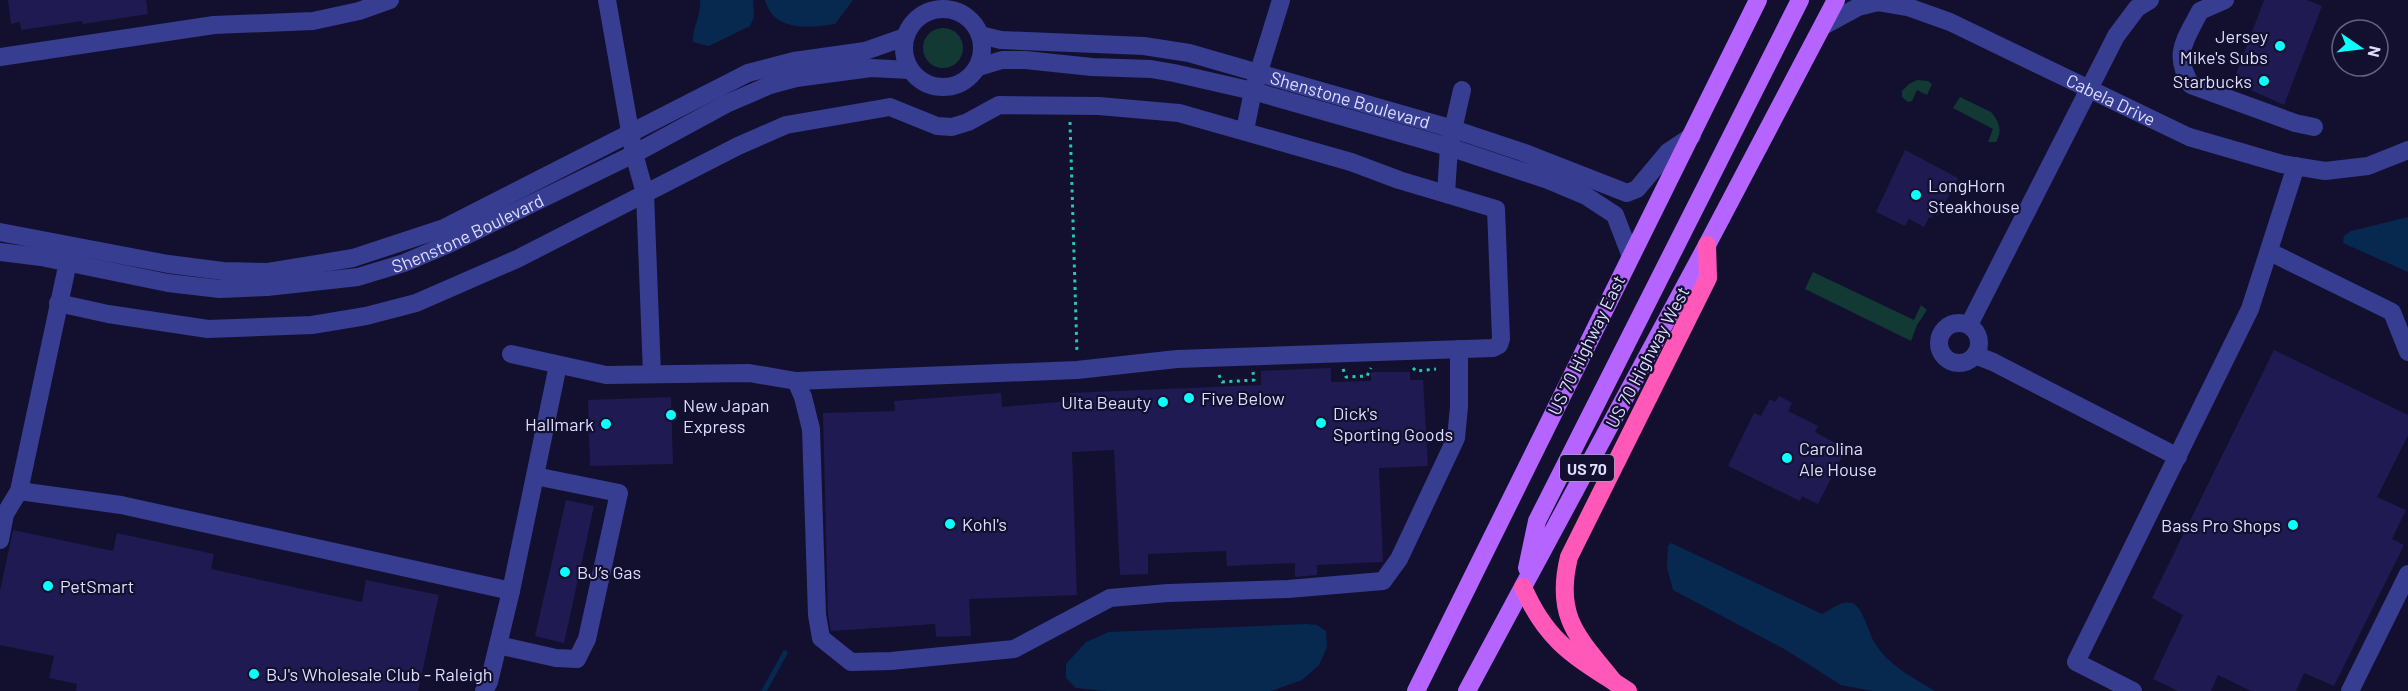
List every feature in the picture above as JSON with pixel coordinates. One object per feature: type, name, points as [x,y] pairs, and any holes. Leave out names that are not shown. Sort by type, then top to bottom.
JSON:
[{"type":"highway","points":[[1621,687],[1579,637],[1568,619],[1564,598],[1564,577],[1569,557],[1708,278],[1707,245]]},
{"type":"highway","points":[[1523,587],[1540,622],[1563,647],[1621,687]]},
{"type":"main road","name":"US 70 Highway East","points":[[1416,691],[1630,254],[1692,136],[1758,0]]},
{"type":"main road","points":[[1523,587],[1537,521],[1800,0]]},
{"type":"main road","name":"US 70","points":[[1707,245],[1836,0]]},
{"type":"main road","name":"US 70 Highway West","points":[[1467,691],[1707,245]]},
{"type":"street","points":[[0,57],[214,26],[314,21],[360,11],[390,0]]},
{"type":"street","points":[[607,0],[634,154],[645,194],[652,374]]},
{"type":"street","points":[[917,19],[938,9],[963,8],[980,34],[982,50],[979,67],[962,83],[946,88],[923,82],[910,70],[904,50],[905,37],[917,19],[924,0]]},
{"type":"street","points":[[1245,130],[1255,83],[1281,0]]},
{"type":"street","points":[[1969,325],[2116,36],[2137,8],[2150,0]]},
{"type":"street","points":[[2225,0],[2200,11],[2180,55],[2182,69],[2191,84],[2295,123],[2313,127]]},
{"type":"street","name":"Cabela Drive","points":[[1823,26],[1858,7],[1878,2],[1908,7],[1950,22],[2189,136],[2296,166],[2325,171],[2368,166],[2408,150]]},
{"type":"street","name":"Shenstone Boulevard","points":[[980,34],[1002,40],[1144,46],[1189,53],[1255,83]]},
{"type":"street","name":"Shenstone Boulevard","points":[[0,232],[168,264],[223,271],[268,272],[353,258],[444,228],[748,73],[794,61],[865,51],[905,37]]},
{"type":"street","name":"Shenstone Boulevard","points":[[979,67],[1002,60],[1024,60],[1151,69],[1255,83],[1451,138],[1541,159],[1627,193],[1637,189],[1668,152],[1692,136]]},
{"type":"street","name":"Shenstone Boulevard","points":[[0,252],[68,262],[168,283],[220,289],[267,287],[358,277],[404,263],[451,243],[634,154],[726,104],[770,85],[796,78],[872,68],[910,70]]},
{"type":"street","points":[[1446,193],[1451,138],[1462,90]]},
{"type":"street","points":[[58,303],[108,314],[208,329],[312,325],[366,316],[416,303],[517,259],[738,146],[786,125],[890,107],[937,126],[952,127],[968,122],[999,105],[1099,106],[1179,112],[1245,130],[1496,209],[1501,339],[1499,345],[1493,348],[1177,359],[1077,370],[796,381],[749,373],[606,375],[511,354]]},
{"type":"street","name":"Shenstone Boulevard","points":[[1451,138],[1586,196],[1615,215],[1630,254]]},
{"type":"street","points":[[2133,691],[2076,662],[2250,309],[2296,166]]},
{"type":"street","points":[[2270,252],[2392,312],[2408,352]]},
{"type":"street","points":[[0,540],[5,514],[19,490],[68,262]]},
{"type":"street","points":[[1957,322],[1969,325],[1978,335],[1979,342],[1975,355],[1970,360],[1956,363],[1944,357],[1938,346],[1941,333],[1950,324],[1957,322]]},
{"type":"street","points":[[796,381],[811,429],[817,615],[821,638],[851,662],[891,661],[1014,649],[1110,598],[1168,593],[1288,590],[1383,581],[1399,559],[1455,438],[1459,407],[1459,349]]},
{"type":"street","points":[[1975,355],[1993,362],[2178,457]]},
{"type":"street","points":[[484,691],[489,682],[511,591],[558,364]]},
{"type":"street","points":[[498,645],[556,658],[577,659],[587,639],[619,493],[535,476]]},
{"type":"street","points":[[19,490],[121,505],[511,591]]},
{"type":"street","points":[[2350,691],[2408,574]]},
{"type":"path","points":[[1070,121],[1077,370]]},
{"type":"path","points":[[1410,364],[1416,370],[1444,369]]},
{"type":"path","points":[[1342,367],[1346,376],[1367,376],[1372,366]]},
{"type":"path","points":[[1211,375],[1219,375],[1222,382],[1254,380],[1253,369]]},
{"type":"green space","points":[[943,28],[951,29],[957,34],[962,40],[962,56],[957,62],[951,67],[943,68],[935,67],[929,62],[924,56],[923,48],[924,40],[929,34],[935,29]]},
{"type":"green space","points":[[1917,80],[1928,81],[1932,84],[1927,95],[1917,90],[1912,101],[1908,102],[1902,97],[1902,91]]},
{"type":"green space","points":[[1960,97],[1994,115],[2000,130],[1996,142],[1988,142],[1993,129],[1953,108]]},
{"type":"green space","points":[[1813,272],[1914,320],[1921,305],[1927,310],[1917,325],[1911,341],[1805,289]]},
{"type":"water","points":[[700,0],[753,0],[754,17],[750,26],[709,46],[693,42],[700,11]]},
{"type":"water","points":[[765,0],[853,0],[835,24],[804,27],[784,23],[776,18]]},
{"type":"water","points":[[2408,217],[2408,272],[2343,243],[2344,236],[2351,231]]},
{"type":"water","points":[[1671,543],[1822,614],[1840,604],[1848,602],[1856,605],[1874,642],[1886,657],[1901,670],[1935,691],[1873,691],[1841,685],[1786,650],[1673,590],[1667,568],[1668,546]]},
{"type":"water","points":[[1317,625],[1326,631],[1327,647],[1319,665],[1302,680],[1271,691],[1106,691],[1076,688],[1066,678],[1066,664],[1086,642],[1109,632]]},
{"type":"building","points":[[8,0],[146,0],[148,14],[21,30],[20,22],[11,24]]},
{"type":"building","points":[[2264,0],[2307,0],[2322,6],[2284,105],[2233,82]]},
{"type":"building","name":"LongHorn Steakhouse","points":[[1905,150],[1958,178],[1938,216],[1934,213],[1924,227],[1909,219],[1905,226],[1876,212]]},
{"type":"building","name":"Bass Pro Shops","points":[[2274,350],[2408,415],[2408,435],[2377,497],[2406,510],[2392,539],[2404,545],[2334,686],[2304,673],[2296,691],[2251,691],[2218,675],[2211,691],[2178,691],[2153,679],[2183,615],[2152,598]]},
{"type":"building","points":[[1331,368],[1331,382],[1371,381],[1371,372],[1410,372],[1410,380],[1423,380],[1428,466],[1379,468],[1383,562],[1317,565],[1317,575],[1295,577],[1295,563],[1227,566],[1226,551],[1148,554],[1148,574],[1120,575],[1114,450],[1072,452],[1077,595],[969,599],[971,636],[936,637],[935,624],[831,631],[828,614],[823,413],[895,411],[894,401],[1001,393],[1002,407],[1070,401],[1070,393],[1261,385],[1261,371]]},
{"type":"building","name":"Carolina Ale House","points":[[1779,396],[1792,403],[1788,411],[1818,426],[1815,432],[1846,449],[1818,504],[1802,496],[1800,501],[1728,466],[1754,413],[1761,416],[1770,399],[1775,402]]},
{"type":"building","points":[[671,397],[673,464],[590,466],[588,400]]},
{"type":"building","points":[[566,500],[594,506],[564,643],[535,636]]},
{"type":"building","points":[[13,530],[113,551],[117,533],[214,554],[211,569],[362,602],[366,580],[439,595],[418,691],[76,691],[77,684],[49,678],[54,656],[0,645],[0,591]]},
{"type":"waterway","points":[[764,691],[785,653]]},
{"type":"place","name":"Jersey Mike's Subs","points":[[2280,46]]},
{"type":"place","name":"Starbucks","points":[[2264,81]]},
{"type":"place","name":"LongHorn Steakhouse","points":[[1916,195]]},
{"type":"place","name":"Five Below","points":[[1189,398]]},
{"type":"place","name":"Ulta Beauty","points":[[1163,402]]},
{"type":"place","name":"New Japan Express","points":[[671,415]]},
{"type":"place","name":"Dick's Sporting Goods","points":[[1321,423]]},
{"type":"place","name":"Hallmark","points":[[606,424]]},
{"type":"place","name":"Carolina Ale House","points":[[1787,458]]},
{"type":"place","name":"Kohl's","points":[[950,524]]},
{"type":"place","name":"Bass Pro Shops","points":[[2293,525]]},
{"type":"place","name":"BJ’s Gas","points":[[565,572]]},
{"type":"place","name":"PetSmart","points":[[48,586]]},
{"type":"place","name":"BJ's Wholesale Club - Raleigh","points":[[254,674]]}]
